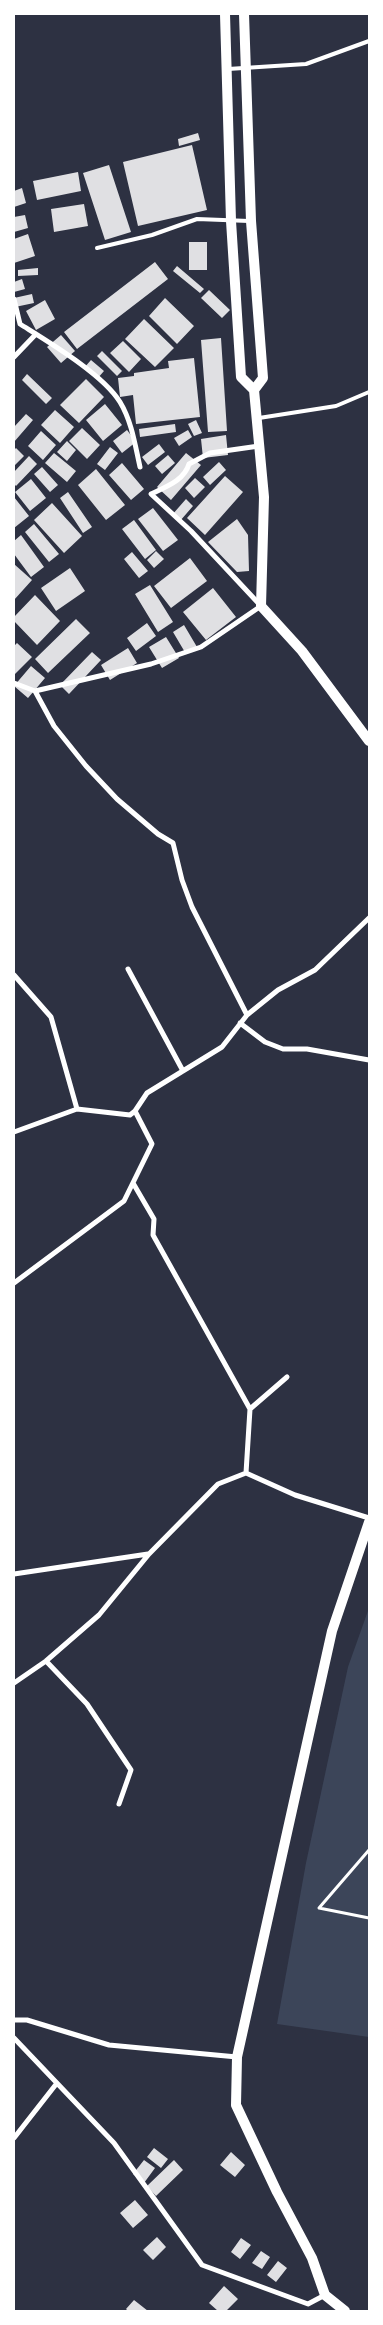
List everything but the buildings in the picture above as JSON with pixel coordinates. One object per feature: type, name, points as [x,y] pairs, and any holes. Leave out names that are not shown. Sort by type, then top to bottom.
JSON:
[{"type":"main road","points":[[225,14],[231,221],[241,377],[254,390],[264,497],[261,606],[302,651],[369,742]]},
{"type":"main road","points":[[244,14],[251,221],[263,378],[254,390]]},
{"type":"main road","points":[[345,2311],[325,2295],[312,2258],[277,2192],[236,2105],[237,2058],[332,1631],[369,1520]]},
{"type":"street","points":[[14,298],[20,324],[66,354],[100,381],[119,400],[132,428],[140,467]]},
{"type":"street","points":[[14,357],[36,334]]},
{"type":"street","points":[[14,683],[35,690],[151,664],[201,647],[261,606],[191,531],[151,494],[175,482],[187,472],[189,464],[210,453],[259,446]]},
{"type":"street","points":[[35,690],[54,726],[86,766],[117,799],[158,834],[173,843],[182,880],[192,907],[247,1015]]},
{"type":"street","points":[[14,1132],[77,1109],[130,1115],[135,1112],[147,1093],[222,1047],[247,1015],[278,990],[315,970],[369,918]]},
{"type":"street","points":[[128,969],[183,1070]]},
{"type":"street","points":[[14,975],[51,1017],[77,1109]]},
{"type":"street","points":[[240,1023],[265,1042],[283,1049],[307,1049],[369,1060]]},
{"type":"street","points":[[14,1283],[124,1202],[152,1144],[135,1112]]},
{"type":"street","points":[[133,1183],[154,1220],[153,1235],[250,1409],[246,1473]]},
{"type":"street","points":[[250,1409],[286,1377]]},
{"type":"street","points":[[14,1683],[46,1661],[99,1615],[149,1554],[218,1484],[246,1473],[296,1495],[369,1520]]},
{"type":"street","points":[[14,1574],[149,1554]]},
{"type":"street","points":[[46,1661],[87,1704],[131,1770],[119,1804]]},
{"type":"street","points":[[14,2020],[27,2020],[109,2045],[237,2058]]},
{"type":"street","points":[[14,2038],[114,2143],[202,2265],[308,2304],[325,2295]]},
{"type":"street","points":[[14,2138],[57,2083]]},
{"type":"lane","points":[[227,70],[306,64],[369,41]]},
{"type":"lane","points":[[97,248],[152,235],[197,219],[251,221]]},
{"type":"lane","points":[[256,418],[336,406],[369,392]]},
{"type":"path","points":[[369,1850],[319,1908],[369,1918]]},
{"type":"shaded area","points":[[369,1608],[369,2037],[277,2024],[306,1863],[348,1667]]}]
